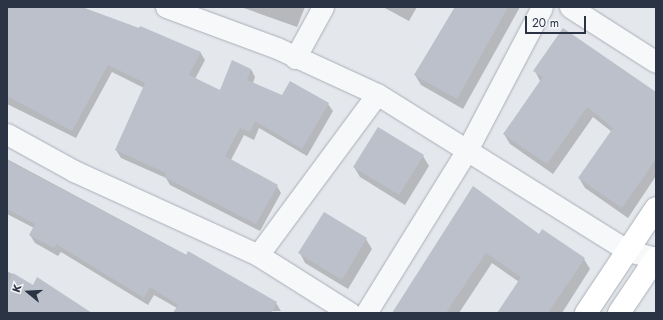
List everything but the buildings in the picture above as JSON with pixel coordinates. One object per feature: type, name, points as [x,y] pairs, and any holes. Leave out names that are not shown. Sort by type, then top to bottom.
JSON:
[{"type":"main road","points":[[586,313],[656,208]]},
{"type":"main road","points":[[619,313],[656,258]]},
{"type":"street","points":[[166,7],[295,58],[377,94],[628,251],[656,258]]},
{"type":"street","points":[[295,58],[323,7]]},
{"type":"street","points":[[366,313],[467,150],[542,7]]},
{"type":"street","points":[[570,7],[656,62]]},
{"type":"street","points":[[258,255],[377,94]]},
{"type":"street","points":[[7,134],[74,171],[258,255],[350,313]]}]
